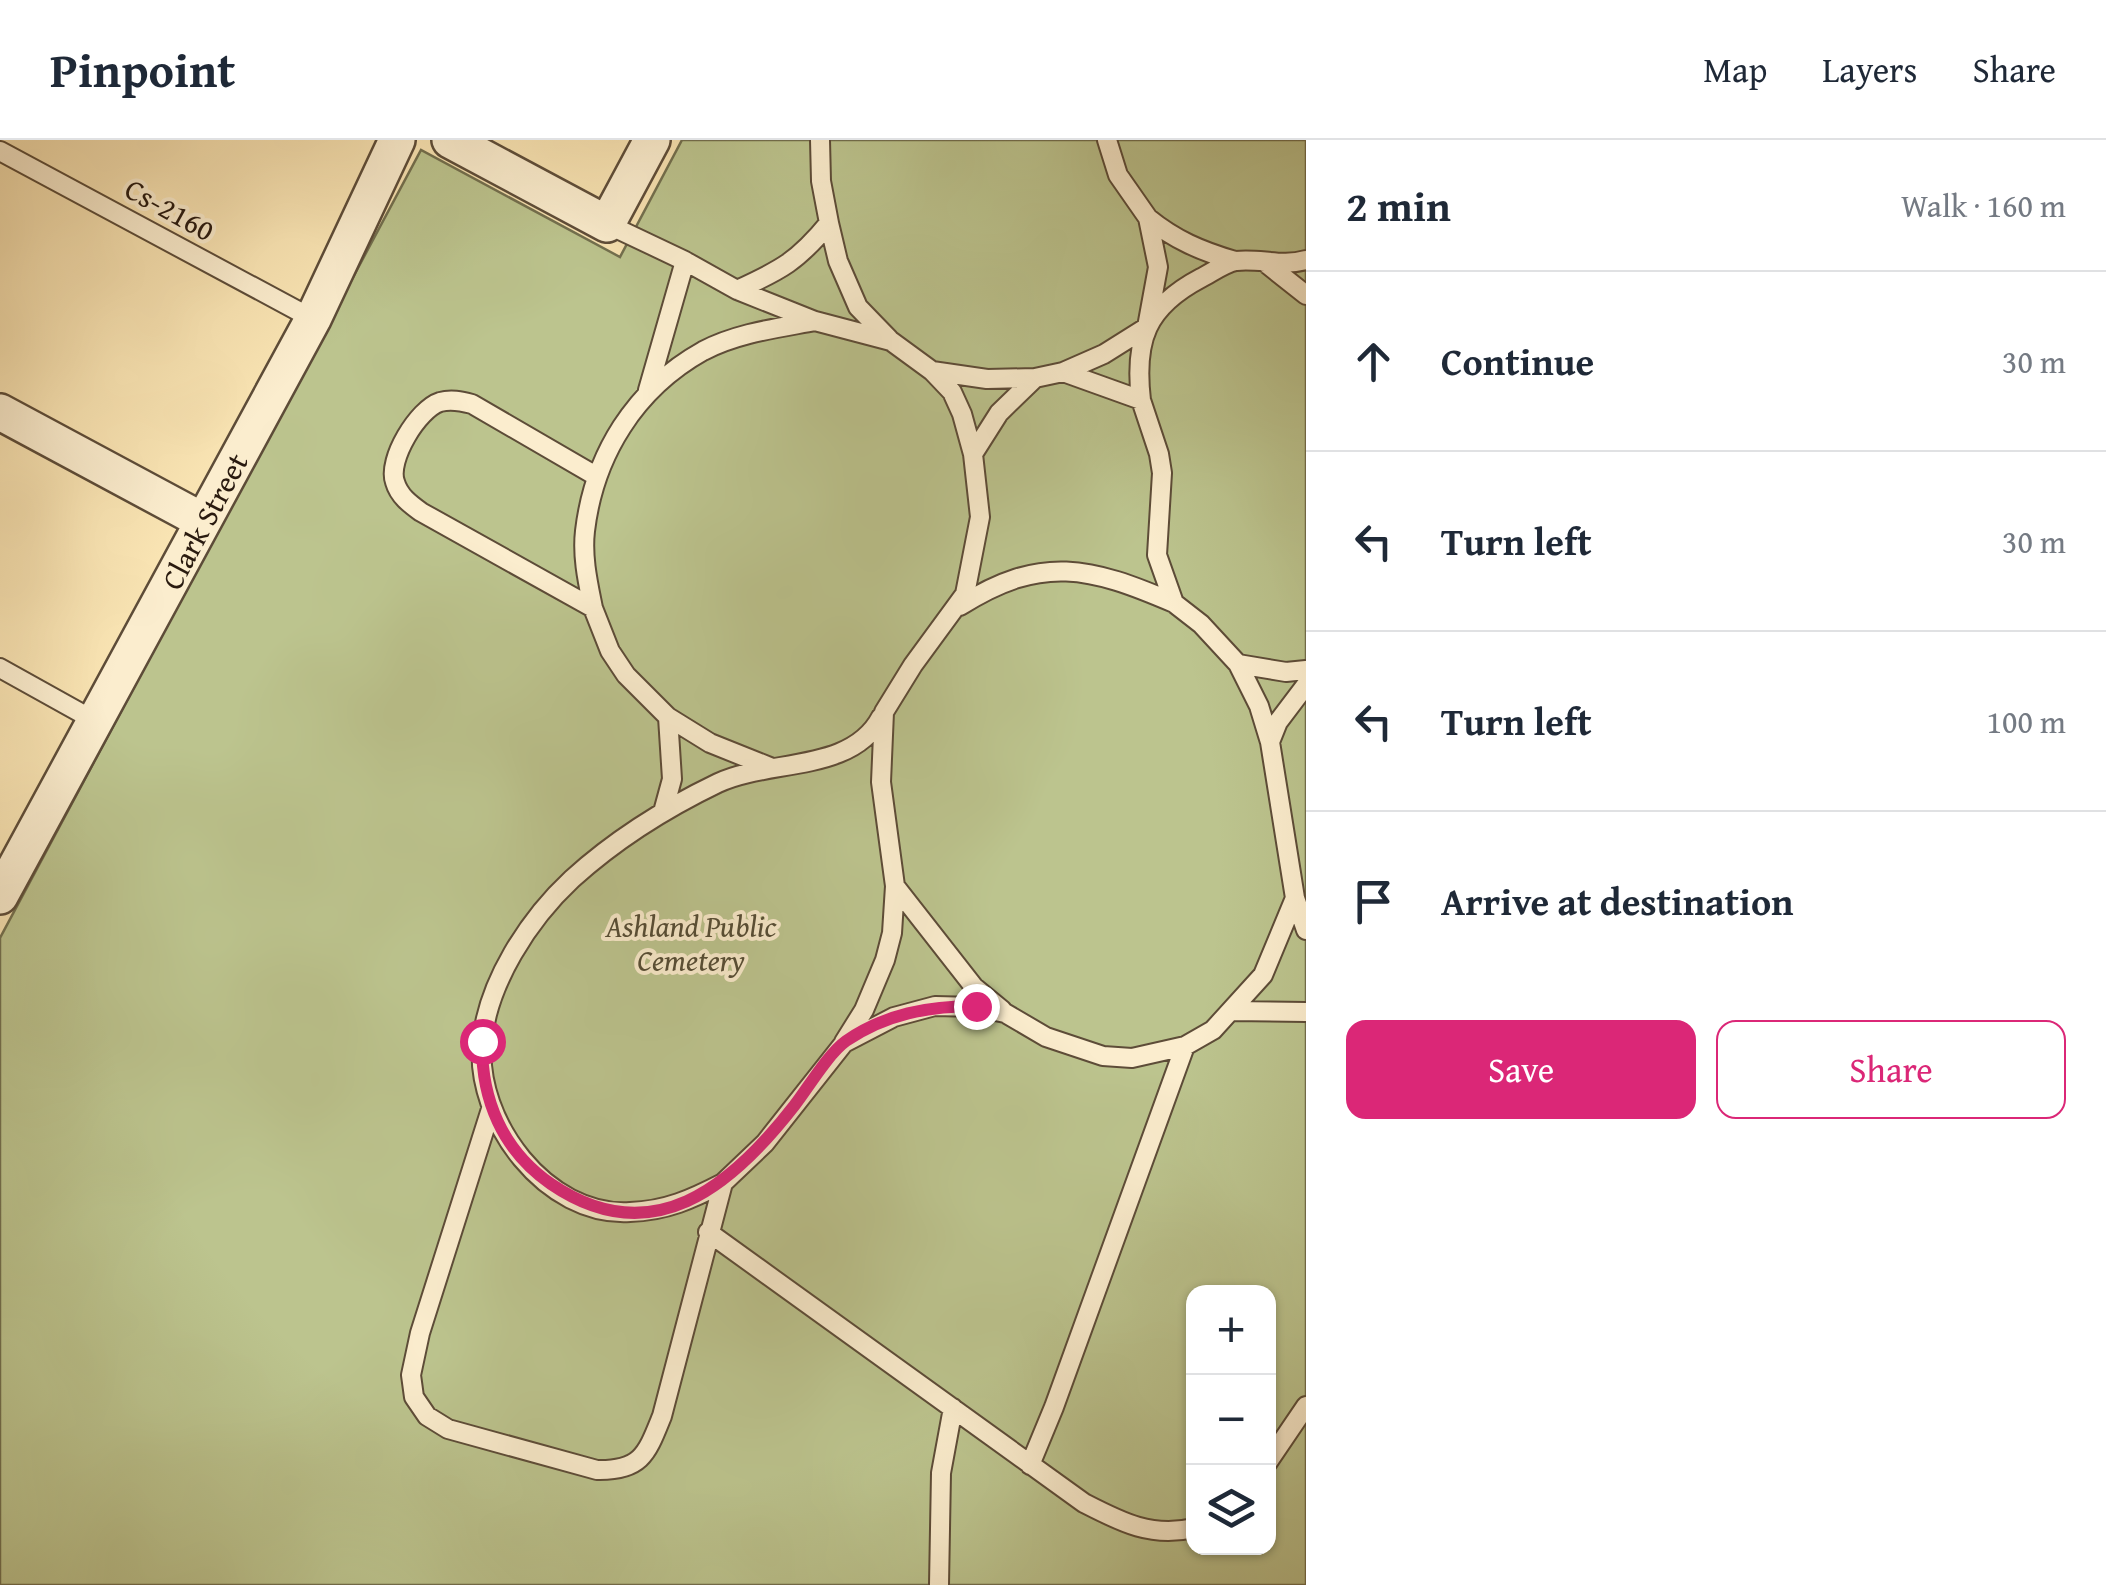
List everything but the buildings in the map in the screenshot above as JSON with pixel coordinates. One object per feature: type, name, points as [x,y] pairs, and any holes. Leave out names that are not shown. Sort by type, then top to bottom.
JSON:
[{"type":"street","name":"Clark Street","points":[[0,896],[313,319],[397,140]]},
{"type":"street","points":[[450,140],[607,224],[652,140]]},
{"type":"street","points":[[0,412],[203,521]]},
{"type":"lane","points":[[820,140],[821,181],[829,223],[838,260],[858,306],[891,341],[932,371],[952,392],[962,414],[973,454],[980,517],[965,594],[912,665],[884,712],[874,731],[854,746],[831,756],[722,781],[619,842],[572,879],[549,904],[513,954],[488,1011],[482,1041],[482,1070],[491,1109],[512,1149],[530,1170],[574,1200],[600,1209],[627,1213],[680,1206],[723,1183],[765,1143],[844,1043],[864,1010],[892,933],[896,886],[880,782],[884,712]]},
{"type":"lane","points":[[1106,140],[1118,175],[1148,218],[1171,237],[1196,250],[1234,261],[1267,264],[1306,260]]},
{"type":"lane","name":"Cs-2160","points":[[0,150],[313,319]]},
{"type":"lane","points":[[1148,218],[1158,267],[1137,363],[1141,400],[1162,473],[1157,556],[1174,603]]},
{"type":"lane","points":[[737,290],[784,269],[829,223]]},
{"type":"lane","points":[[607,224],[685,260],[737,290],[815,322],[891,341]]},
{"type":"lane","points":[[648,390],[685,260]]},
{"type":"lane","points":[[932,371],[986,380],[1035,378],[1064,372],[1104,354],[1147,327],[1167,300],[1234,261]]},
{"type":"lane","points":[[1267,264],[1306,295]]},
{"type":"lane","points":[[770,767],[710,743],[668,716],[626,676],[610,651],[593,608],[584,534],[596,476],[619,429],[648,390],[704,351],[754,333],[815,322]]},
{"type":"lane","points":[[1064,372],[1141,400]]},
{"type":"lane","points":[[973,454],[999,413],[1035,378]]},
{"type":"lane","points":[[593,608],[421,512],[395,486],[392,471],[405,439],[424,411],[439,402],[455,400],[472,404],[596,476]]},
{"type":"lane","points":[[952,612],[1021,575],[1067,571],[1112,577],[1174,603],[1201,624],[1238,664],[1259,706],[1270,742],[1295,898],[1306,930]]},
{"type":"lane","points":[[1238,664],[1286,672],[1306,670]]},
{"type":"lane","points":[[0,668],[97,722]]},
{"type":"lane","points":[[1270,742],[1278,722],[1306,684]]},
{"type":"lane","points":[[664,812],[672,778],[668,716]]},
{"type":"lane","points":[[896,886],[974,987],[1005,1012],[1046,1037],[1103,1056],[1132,1058],[1185,1046],[1214,1030],[1262,975],[1295,898]]},
{"type":"lane","points":[[844,1043],[894,1017],[935,1006],[976,1006],[1005,1012]]},
{"type":"lane","points":[[1232,1011],[1306,1012]]},
{"type":"lane","points":[[1030,1464],[1185,1046]]},
{"type":"lane","points":[[491,1109],[420,1333],[411,1376],[414,1397],[427,1416],[448,1429],[597,1470],[617,1470],[634,1464],[647,1452],[662,1416],[723,1183]]},
{"type":"lane","points":[[708,1232],[1084,1503],[1136,1528],[1163,1532],[1186,1529]]},
{"type":"lane","points":[[1276,1450],[1306,1406]]},
{"type":"lane","points":[[939,1585],[940,1473],[953,1408]]},
{"type":"green space","name":"Ashland Public Cemetery","points":[[682,140],[1306,140],[1306,1585],[0,1585],[0,938],[421,150],[620,257]]},
{"type":"route","points":[[482,1041],[482,1070],[491,1109],[512,1149],[530,1170],[574,1200],[627,1213],[680,1206],[723,1183],[765,1143],[844,1043],[894,1017],[935,1006],[976,1006]]}]
